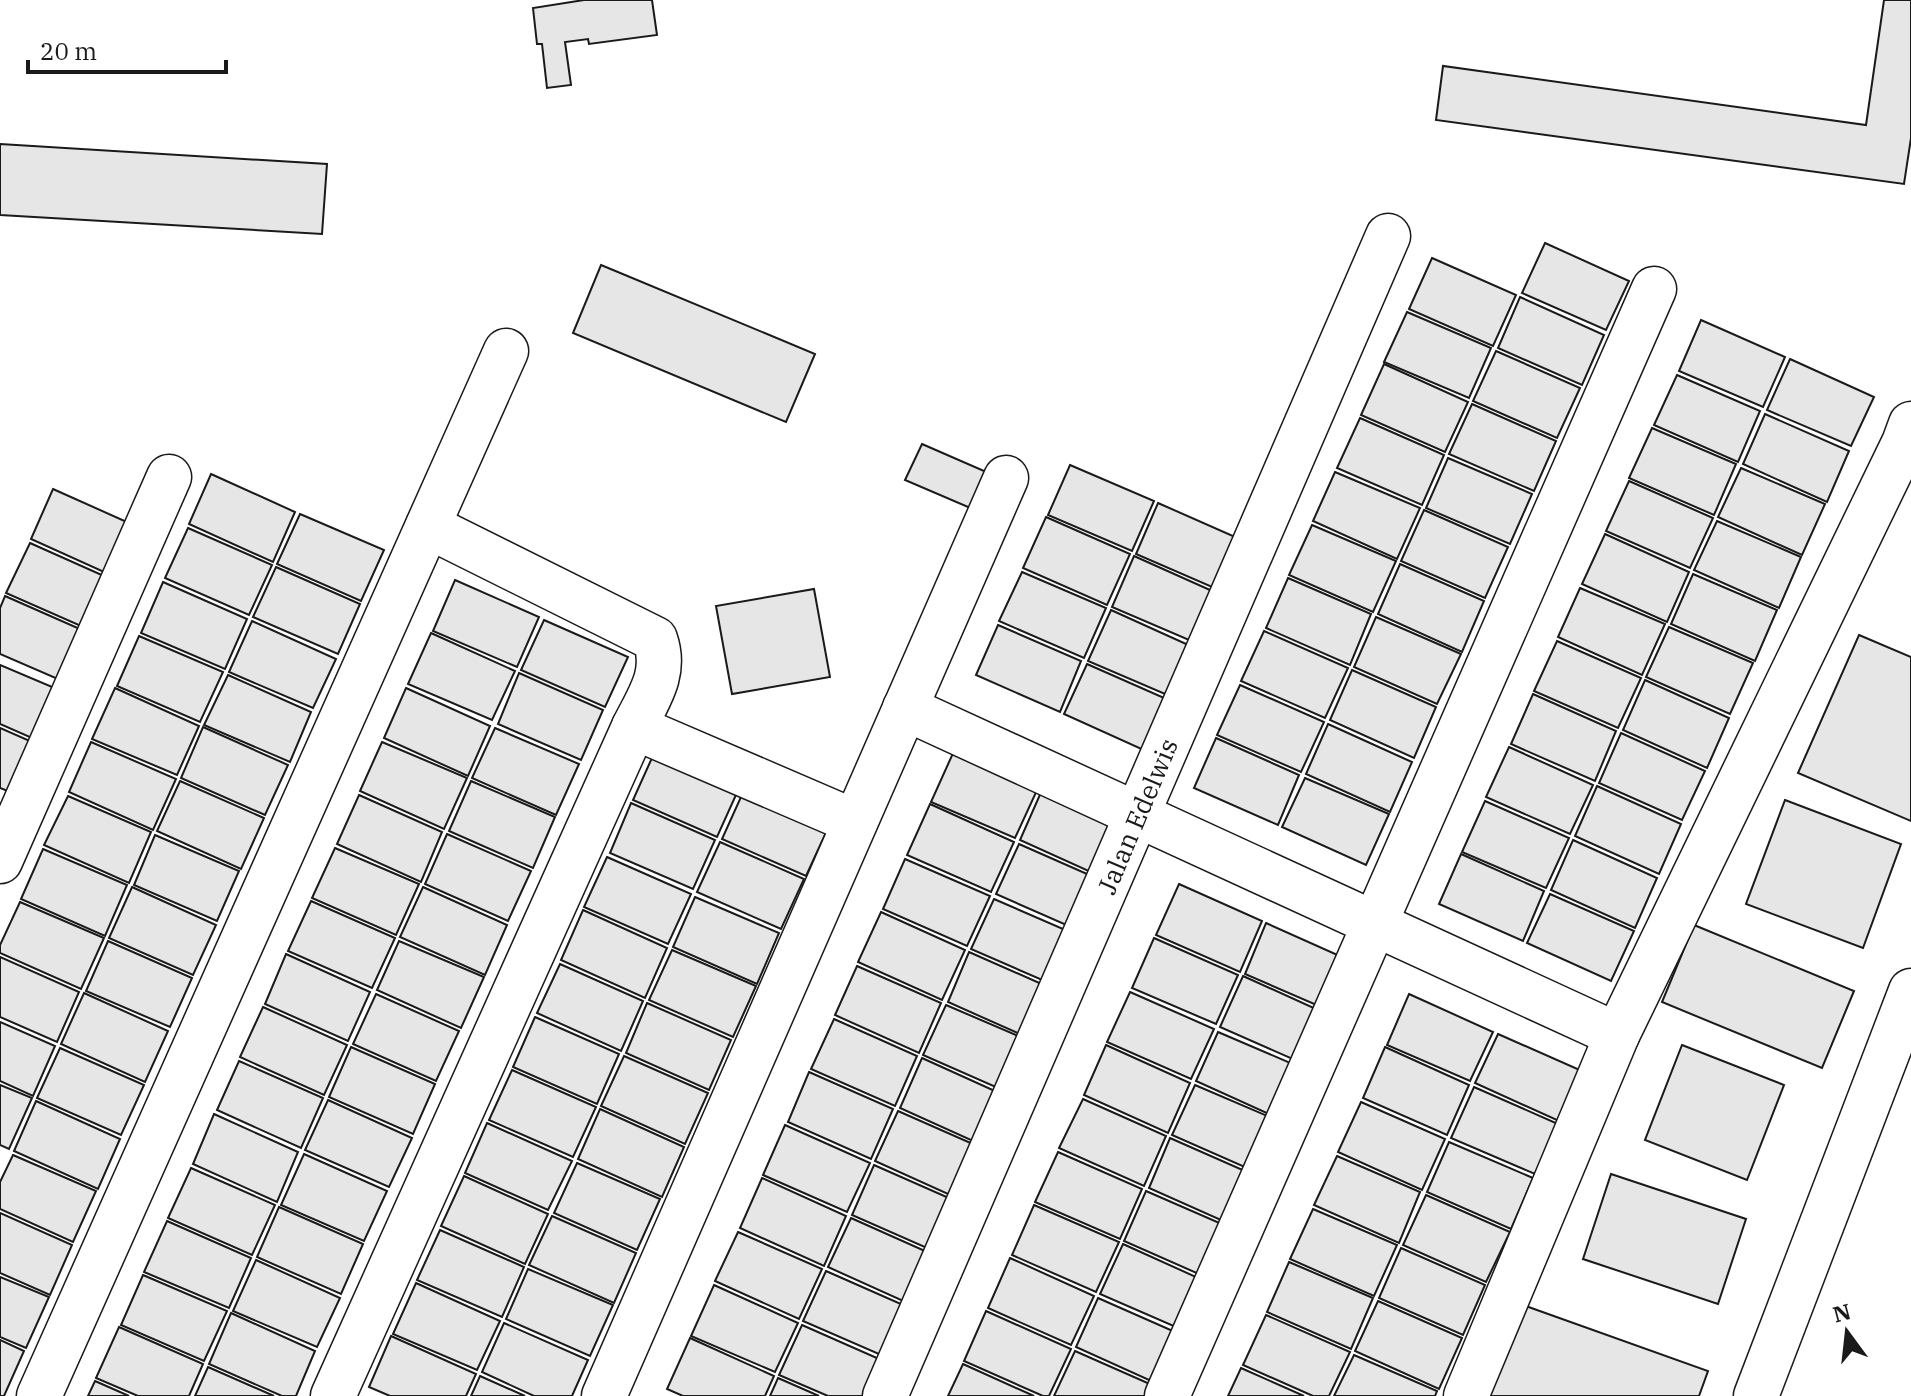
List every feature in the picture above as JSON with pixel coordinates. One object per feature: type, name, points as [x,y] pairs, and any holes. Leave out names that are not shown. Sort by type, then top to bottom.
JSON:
[{"type":"street","name":"Jalan Edelwis","points":[[885,1396],[1388,236]]},
{"type":"street","points":[[1167,1396],[1654,289]]},
{"type":"street","points":[[39,1396],[506,351]]},
{"type":"street","points":[[1466,1396],[1617,1035],[1898,457],[1911,424]]},
{"type":"street","points":[[0,861],[169,477]]},
{"type":"street","points":[[604,1396],[1006,478]]},
{"type":"street","points":[[333,1396],[659,677],[659,651],[655,639],[428,526]]},
{"type":"street","points":[[905,708],[1617,1035]]},
{"type":"street","points":[[634,727],[855,822]]},
{"type":"street","points":[[1756,1396],[1911,991]]},
{"type":"building","points":[[584,0],[652,0],[657,35],[589,44],[588,39],[565,42],[571,85],[547,88],[542,44],[537,44],[533,8]]},
{"type":"building","points":[[1884,0],[1911,0],[1911,138],[1904,184],[1436,120],[1443,66],[1866,125]]},
{"type":"building","points":[[0,144],[327,164],[322,234],[0,215]]},
{"type":"building","points":[[1545,243],[1629,281],[1606,330],[1522,293]]},
{"type":"building","points":[[1432,258],[1516,295],[1493,346],[1409,309]]},
{"type":"building","points":[[601,265],[815,354],[786,422],[573,333]]},
{"type":"building","points":[[1520,297],[1604,335],[1582,385],[1498,348]]},
{"type":"building","points":[[1407,312],[1491,348],[1469,398],[1384,362]]},
{"type":"building","points":[[1701,320],[1785,357],[1763,407],[1679,371]]},
{"type":"building","points":[[1496,351],[1580,388],[1557,438],[1473,401]]},
{"type":"building","points":[[1790,359],[1874,397],[1851,446],[1767,410]]},
{"type":"building","points":[[1384,364],[1468,402],[1445,452],[1361,415]]},
{"type":"building","points":[[1677,375],[1760,411],[1738,462],[1654,425]]},
{"type":"building","points":[[1472,404],[1556,441],[1534,491],[1449,454]]},
{"type":"building","points":[[1765,414],[1849,451],[1827,502],[1743,464]]},
{"type":"building","points":[[1360,418],[1444,455],[1422,505],[1337,468]]},
{"type":"building","points":[[1652,428],[1736,464],[1714,515],[1629,478]]},
{"type":"building","points":[[922,444],[991,474],[975,510],[905,480]]},
{"type":"building","points":[[1448,458],[1532,494],[1510,544],[1426,508]]},
{"type":"building","points":[[1070,465],[1154,501],[1132,551],[1048,515]]},
{"type":"building","points":[[1741,468],[1825,504],[1802,555],[1718,517]]},
{"type":"building","points":[[1335,472],[1420,508],[1397,559],[1313,521]]},
{"type":"building","points":[[211,474],[295,512],[273,562],[189,524]]},
{"type":"building","points":[[1629,481],[1713,518],[1690,568],[1606,531]]},
{"type":"building","points":[[53,489],[138,527],[115,577],[31,539]]},
{"type":"building","points":[[1158,503],[1242,540],[1219,590],[1136,554]]},
{"type":"building","points":[[1424,510],[1508,547],[1485,598],[1401,561]]},
{"type":"building","points":[[300,514],[384,550],[361,601],[277,564]]},
{"type":"building","points":[[1046,517],[1130,554],[1107,605],[1023,568]]},
{"type":"building","points":[[1717,521],[1801,557],[1779,608],[1694,570]]},
{"type":"building","points":[[1312,525],[1396,561],[1373,612],[1289,575]]},
{"type":"building","points":[[188,528],[272,565],[249,615],[165,578]]},
{"type":"building","points":[[1605,534],[1689,572],[1667,622],[1582,584]]},
{"type":"building","points":[[30,543],[113,580],[90,630],[6,593]]},
{"type":"building","points":[[1134,556],[1219,594],[1196,643],[1112,607]]},
{"type":"building","points":[[1400,564],[1484,601],[1462,652],[1378,614]]},
{"type":"building","points":[[276,567],[360,604],[338,654],[253,617]]},
{"type":"building","points":[[1022,572],[1106,608],[1084,658],[999,621]]},
{"type":"building","points":[[1693,574],[1777,610],[1755,661],[1671,624]]},
{"type":"building","points":[[1288,578],[1371,614],[1350,665],[1266,628]]},
{"type":"building","points":[[455,580],[539,617],[517,667],[433,631]]},
{"type":"building","points":[[163,582],[247,619],[225,669],[141,633]]},
{"type":"building","points":[[1580,588],[1665,624],[1642,675],[1558,637]]},
{"type":"building","points":[[814,589],[830,677],[732,694],[716,606]]},
{"type":"building","points":[[5,596],[89,633],[67,683],[0,654],[0,608]]},
{"type":"building","points":[[1111,610],[1195,648],[1172,697],[1088,661]]},
{"type":"building","points":[[1376,617],[1461,654],[1437,704],[1354,667]]},
{"type":"building","points":[[544,620],[628,657],[605,707],[521,670]]},
{"type":"building","points":[[252,621],[336,659],[313,708],[229,672]]},
{"type":"building","points":[[998,625],[1081,661],[1060,712],[976,675]]},
{"type":"building","points":[[1669,627],[1753,663],[1730,714],[1646,677]]},
{"type":"building","points":[[1264,631],[1348,668],[1325,718],[1241,681]]},
{"type":"building","points":[[431,633],[515,671],[492,720],[408,684]]},
{"type":"building","points":[[1859,635],[1911,657],[1911,821],[1798,773]]},
{"type":"building","points":[[139,636],[223,672],[200,722],[117,686]]},
{"type":"building","points":[[1557,641],[1641,678],[1618,728],[1534,691]]},
{"type":"building","points":[[1087,664],[1171,701],[1148,752],[1064,714]]},
{"type":"building","points":[[0,665],[64,692],[41,742],[0,724]]},
{"type":"building","points":[[1352,670],[1436,707],[1414,758],[1330,720]]},
{"type":"building","points":[[519,673],[603,710],[581,760],[498,724]]},
{"type":"building","points":[[228,675],[311,712],[290,762],[204,725]]},
{"type":"building","points":[[1645,680],[1729,718],[1707,768],[1623,730]]},
{"type":"building","points":[[1240,685],[1324,722],[1301,772],[1217,735]]},
{"type":"building","points":[[115,688],[199,726],[177,775],[92,739]]},
{"type":"building","points":[[406,688],[490,726],[468,776],[384,738]]},
{"type":"building","points":[[1533,694],[1616,731],[1595,781],[1511,744]]},
{"type":"building","points":[[1328,724],[1412,762],[1390,812],[1306,774]]},
{"type":"building","points":[[203,727],[288,765],[265,815],[181,778]]},
{"type":"building","points":[[0,728],[39,745],[18,795],[0,788]]},
{"type":"building","points":[[495,728],[579,764],[556,815],[472,778]]},
{"type":"building","points":[[1621,733],[1705,771],[1682,820],[1599,783]]},
{"type":"building","points":[[1216,738],[1299,775],[1278,825],[1194,788]]},
{"type":"building","points":[[91,742],[176,779],[153,830],[69,792]]},
{"type":"building","points":[[382,742],[467,778],[444,829],[360,791]]},
{"type":"building","points":[[1509,747],[1593,785],[1570,834],[1486,797]]},
{"type":"building","points":[[656,749],[740,786],[717,837],[633,800]]},
{"type":"building","points":[[954,751],[1038,788],[1015,838],[931,802]]},
{"type":"building","points":[[1305,778],[1389,814],[1366,865],[1282,827]]},
{"type":"building","points":[[180,781],[264,818],[241,869],[157,831]]},
{"type":"building","points":[[471,781],[555,817],[533,868],[449,831]]},
{"type":"building","points":[[1597,786],[1681,824],[1659,874],[1575,836]]},
{"type":"building","points":[[745,788],[829,826],[806,876],[722,839]]},
{"type":"building","points":[[1042,790],[1126,828],[1104,878],[1020,840]]},
{"type":"building","points":[[359,795],[442,832],[421,882],[337,844]]},
{"type":"building","points":[[68,796],[151,832],[129,883],[44,845]]},
{"type":"building","points":[[1785,800],[1901,844],[1863,948],[1746,904]]},
{"type":"building","points":[[1485,801],[1569,838],[1546,888],[1462,852]]},
{"type":"building","points":[[631,803],[715,840],[693,889],[610,853]]},
{"type":"building","points":[[930,804],[1014,842],[991,892],[907,855]]},
{"type":"building","points":[[447,834],[531,871],[508,921],[425,884]]},
{"type":"building","points":[[155,835],[239,871],[217,921],[134,885]]},
{"type":"building","points":[[1573,840],[1657,878],[1635,928],[1551,890]]},
{"type":"building","points":[[720,842],[804,879],[781,929],[697,892]]},
{"type":"building","points":[[1019,844],[1103,881],[1080,931],[996,894]]},
{"type":"building","points":[[335,848],[419,884],[396,935],[312,898]]},
{"type":"building","points":[[43,849],[127,885],[105,936],[21,899]]},
{"type":"building","points":[[1461,854],[1544,891],[1523,941],[1439,904]]},
{"type":"building","points":[[607,857],[691,894],[668,944],[584,907]]},
{"type":"building","points":[[905,859],[990,896],[967,946],[883,909]]},
{"type":"building","points":[[1179,884],[1262,921],[1240,972],[1156,935]]},
{"type":"building","points":[[132,887],[216,925],[193,975],[109,938]]},
{"type":"building","points":[[423,887],[507,925],[485,975],[400,937]]},
{"type":"building","points":[[1550,894],[1634,931],[1611,981],[1527,943]]},
{"type":"building","points":[[695,897],[779,933],[757,984],[673,947]]},
{"type":"building","points":[[994,899],[1077,935],[1056,986],[971,949]]},
{"type":"building","points":[[311,901],[395,938],[372,988],[288,951]]},
{"type":"building","points":[[20,902],[104,938],[81,989],[0,953],[0,945]]},
{"type":"building","points":[[583,910],[667,948],[645,998],[561,960]]},
{"type":"building","points":[[881,912],[965,950],[942,1000],[858,962]]},
{"type":"building","points":[[1266,923],[1351,961],[1328,1010],[1245,974]]},
{"type":"building","points":[[1694,925],[1854,991],[1822,1068],[1662,1002]]},
{"type":"building","points":[[1154,938],[1238,975],[1216,1024],[1132,988]]},
{"type":"building","points":[[108,941],[192,978],[170,1027],[86,991]]},
{"type":"building","points":[[399,941],[484,977],[461,1028],[377,990]]},
{"type":"building","points":[[672,950],[756,986],[733,1037],[649,1000]]},
{"type":"building","points":[[969,952],[1053,989],[1031,1039],[948,1002]]},
{"type":"building","points":[[286,954],[370,992],[348,1041],[265,1004]]},
{"type":"building","points":[[0,957],[79,992],[57,1042],[0,1017]]},
{"type":"building","points":[[560,964],[643,1001],[621,1051],[537,1013]]},
{"type":"building","points":[[857,966],[941,1003],[919,1053],[835,1015]]},
{"type":"building","points":[[1243,976],[1327,1014],[1304,1064],[1220,1027]]},
{"type":"building","points":[[1130,992],[1214,1029],[1191,1079],[1107,1042]]},
{"type":"building","points":[[84,993],[168,1031],[145,1082],[61,1044]]},
{"type":"building","points":[[376,994],[459,1031],[436,1081],[353,1044]]},
{"type":"building","points":[[1409,994],[1493,1032],[1470,1081],[1387,1045]]},
{"type":"building","points":[[647,1003],[731,1040],[709,1090],[626,1053]]},
{"type":"building","points":[[946,1005],[1030,1041],[1007,1092],[923,1055]]},
{"type":"building","points":[[263,1007],[347,1045],[324,1095],[240,1057]]},
{"type":"building","points":[[535,1017],[619,1054],[597,1104],[513,1067]]},
{"type":"building","points":[[834,1019],[917,1056],[895,1106],[811,1069]]},
{"type":"building","points":[[0,1022],[55,1046],[33,1096],[0,1081]]},
{"type":"building","points":[[1218,1032],[1302,1068],[1280,1119],[1196,1081]]},
{"type":"building","points":[[1498,1034],[1582,1071],[1559,1121],[1475,1083]]},
{"type":"building","points":[[1106,1045],[1190,1083],[1168,1133],[1084,1095]]},
{"type":"building","points":[[1682,1045],[1784,1085],[1747,1180],[1645,1140]]},
{"type":"building","points":[[351,1047],[435,1084],[413,1134],[329,1097]]},
{"type":"building","points":[[1385,1047],[1469,1085],[1447,1135],[1363,1098]]},
{"type":"building","points":[[60,1048],[144,1085],[121,1135],[37,1098]]},
{"type":"building","points":[[624,1056],[708,1093],[685,1144],[601,1106]]},
{"type":"building","points":[[922,1058],[1006,1096],[984,1146],[900,1108]]},
{"type":"building","points":[[239,1061],[323,1098],[301,1148],[217,1110]]},
{"type":"building","points":[[512,1070],[596,1107],[573,1157],[489,1120]]},
{"type":"building","points":[[809,1072],[893,1109],[871,1159],[788,1122]]},
{"type":"building","points":[[0,1085],[32,1098],[9,1149],[0,1145]]},
{"type":"building","points":[[1195,1085],[1279,1121],[1256,1172],[1172,1135]]},
{"type":"building","points":[[1474,1087],[1558,1124],[1535,1174],[1451,1138]]},
{"type":"building","points":[[1083,1099],[1166,1136],[1144,1186],[1059,1148]]},
{"type":"building","points":[[328,1100],[412,1138],[389,1187],[305,1150]]},
{"type":"building","points":[[36,1101],[120,1139],[98,1189],[14,1151]]},
{"type":"building","points":[[1361,1102],[1445,1139],[1422,1190],[1338,1152]]},
{"type":"building","points":[[600,1109],[684,1147],[662,1197],[578,1159]]},
{"type":"building","points":[[898,1111],[982,1148],[959,1199],[875,1161]]},
{"type":"building","points":[[214,1114],[298,1152],[277,1202],[193,1164]]},
{"type":"building","points":[[487,1123],[572,1161],[548,1210],[465,1173]]},
{"type":"building","points":[[785,1125],[870,1163],[847,1212],[763,1175]]},
{"type":"building","points":[[1170,1138],[1254,1175],[1232,1225],[1149,1188]]},
{"type":"building","points":[[1449,1142],[1533,1178],[1511,1229],[1427,1192]]},
{"type":"building","points":[[1058,1152],[1142,1189],[1120,1239],[1035,1202]]},
{"type":"building","points":[[304,1154],[387,1191],[364,1241],[281,1205]]},
{"type":"building","points":[[13,1155],[96,1191],[73,1242],[0,1209],[0,1182]]},
{"type":"building","points":[[1337,1156],[1420,1192],[1399,1243],[1314,1205]]},
{"type":"building","points":[[577,1163],[660,1199],[637,1250],[554,1213]]},
{"type":"building","points":[[874,1165],[958,1202],[936,1252],[852,1215]]},
{"type":"building","points":[[191,1168],[275,1205],[252,1255],[168,1218]]},
{"type":"building","points":[[1611,1174],[1746,1219],[1718,1304],[1583,1259]]},
{"type":"building","points":[[464,1176],[548,1214],[525,1264],[441,1226]]},
{"type":"building","points":[[762,1178],[846,1216],[824,1266],[740,1228]]},
{"type":"building","points":[[1146,1191],[1231,1228],[1208,1278],[1124,1241]]},
{"type":"building","points":[[1426,1195],[1510,1232],[1486,1282],[1403,1245]]},
{"type":"building","points":[[1034,1205],[1119,1242],[1096,1292],[1012,1255]]},
{"type":"building","points":[[279,1207],[363,1244],[341,1294],[257,1257]]},
{"type":"building","points":[[1313,1209],[1397,1245],[1374,1296],[1290,1259]]},
{"type":"building","points":[[0,1213],[72,1245],[50,1295],[0,1273]]},
{"type":"building","points":[[552,1216],[636,1253],[614,1303],[529,1265]]},
{"type":"building","points":[[851,1218],[934,1255],[912,1305],[828,1267]]},
{"type":"building","points":[[167,1221],[251,1258],[229,1308],[144,1272]]},
{"type":"building","points":[[440,1230],[524,1267],[502,1317],[417,1280]]},
{"type":"building","points":[[738,1232],[822,1269],[799,1319],[715,1281]]},
{"type":"building","points":[[1123,1244],[1207,1282],[1185,1331],[1100,1294]]},
{"type":"building","points":[[1401,1248],[1485,1285],[1463,1335],[1379,1298]]},
{"type":"building","points":[[1010,1258],[1094,1296],[1071,1345],[988,1308]]},
{"type":"building","points":[[256,1260],[340,1298],[317,1347],[233,1311]]},
{"type":"building","points":[[1289,1262],[1373,1298],[1351,1349],[1267,1312]]},
{"type":"building","points":[[528,1269],[613,1305],[590,1356],[506,1319]]},
{"type":"building","points":[[826,1271],[910,1308],[888,1358],[803,1321]]},
{"type":"building","points":[[143,1275],[227,1311],[204,1361],[121,1325]]},
{"type":"building","points":[[0,1277],[49,1297],[26,1348],[0,1337]]},
{"type":"building","points":[[416,1283],[500,1321],[477,1370],[393,1334]]},
{"type":"building","points":[[714,1285],[798,1323],[775,1372],[691,1336]]},
{"type":"building","points":[[1098,1298],[1182,1335],[1160,1385],[1076,1347]]},
{"type":"building","points":[[1378,1301],[1462,1338],[1439,1389],[1355,1351]]},
{"type":"building","points":[[1523,1305],[1708,1371],[1699,1396],[1489,1396]]},
{"type":"building","points":[[986,1311],[1071,1349],[1049,1396],[964,1361]]},
{"type":"building","points":[[231,1313],[315,1351],[296,1396],[282,1396],[209,1364]]},
{"type":"building","points":[[1266,1315],[1350,1352],[1329,1396],[1313,1396],[1243,1365]]},
{"type":"building","points":[[504,1323],[588,1360],[572,1396],[534,1396],[482,1372]]},
{"type":"building","points":[[802,1325],[886,1362],[871,1396],[828,1396],[779,1375]]},
{"type":"building","points":[[119,1327],[203,1364],[189,1396],[138,1396],[96,1378]]},
{"type":"building","points":[[391,1336],[476,1374],[466,1396],[390,1396],[369,1387]]},
{"type":"building","points":[[690,1338],[774,1376],[765,1396],[683,1396],[667,1389]]},
{"type":"building","points":[[0,1340],[24,1351],[4,1396],[0,1396]]},
{"type":"building","points":[[1075,1351],[1159,1388],[1155,1396],[1054,1396]]},
{"type":"building","points":[[1354,1355],[1437,1391],[1435,1396],[1334,1396]]},
{"type":"building","points":[[963,1364],[1034,1396],[948,1396]]},
{"type":"building","points":[[208,1367],[274,1396],[195,1396]]},
{"type":"building","points":[[1241,1368],[1304,1396],[1228,1396]]},
{"type":"building","points":[[480,1376],[525,1396],[471,1396]]},
{"type":"building","points":[[778,1378],[819,1396],[770,1396]]},
{"type":"building","points":[[95,1381],[129,1396],[88,1396]]}]
